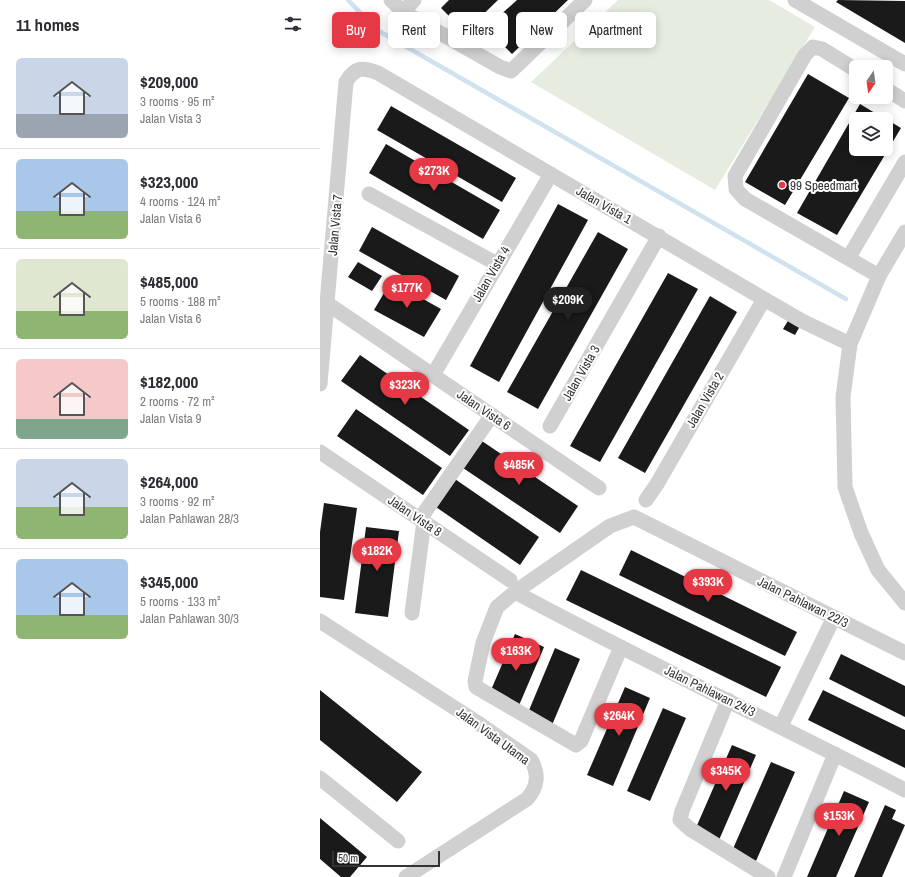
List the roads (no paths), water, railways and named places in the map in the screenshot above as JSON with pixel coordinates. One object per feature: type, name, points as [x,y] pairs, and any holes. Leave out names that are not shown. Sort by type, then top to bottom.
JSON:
[{"type":"street","points":[[391,0],[403,12],[414,0]]},
{"type":"street","points":[[440,33],[500,67],[511,71],[584,0]]},
{"type":"street","points":[[795,0],[816,5],[905,64]]},
{"type":"street","points":[[849,66],[822,49],[813,47],[805,55],[735,176],[736,189],[744,199],[849,257],[879,276]]},
{"type":"street","name":"Jalan Vista 1","points":[[357,70],[368,70],[378,73],[802,321],[850,344]]},
{"type":"street","name":"Jalan Vista 7","points":[[320,384],[346,82],[351,74],[357,70]]},
{"type":"street","points":[[893,93],[905,101]]},
{"type":"street","points":[[849,257],[905,162]]},
{"type":"street","name":"Jalan Vista 4","points":[[433,375],[551,174]]},
{"type":"street","points":[[369,194],[497,264]]},
{"type":"street","points":[[905,232],[879,276],[850,344],[843,397],[845,487],[861,533],[878,570],[905,603]]},
{"type":"street","name":"Jalan Vista 3","points":[[550,426],[659,236]]},
{"type":"street","name":"Jalan Vista 2","points":[[646,500],[657,484],[764,299]]},
{"type":"street","name":"Jalan Vista 6","points":[[328,304],[599,488]]},
{"type":"street","points":[[412,613],[422,520],[492,416]]},
{"type":"street","name":"Jalan Vista 8","points":[[320,452],[422,520],[512,586]]},
{"type":"street","name":"Jalan Pahlawan 22/3","points":[[621,647],[581,741],[576,745],[570,743],[476,687],[483,642],[497,607],[512,586],[610,526],[634,517],[905,654]]},
{"type":"street","name":"Jalan Pahlawan 24/3","points":[[512,586],[621,647],[781,726],[905,790]]},
{"type":"street","points":[[781,726],[834,617]]},
{"type":"street","name":"Jalan Vista Utama","points":[[320,621],[478,723],[531,760],[534,766],[536,786],[527,799],[406,877]]},
{"type":"street","points":[[728,700],[682,811],[680,820],[690,830],[768,877]]},
{"type":"street","points":[[784,877],[835,754]]},
{"type":"street","points":[[320,778],[398,841]]},
{"type":"waterway","points":[[348,0],[377,30],[846,299]]},
{"type":"place","name":"99 Speedmart","points":[[782,185]]}]
